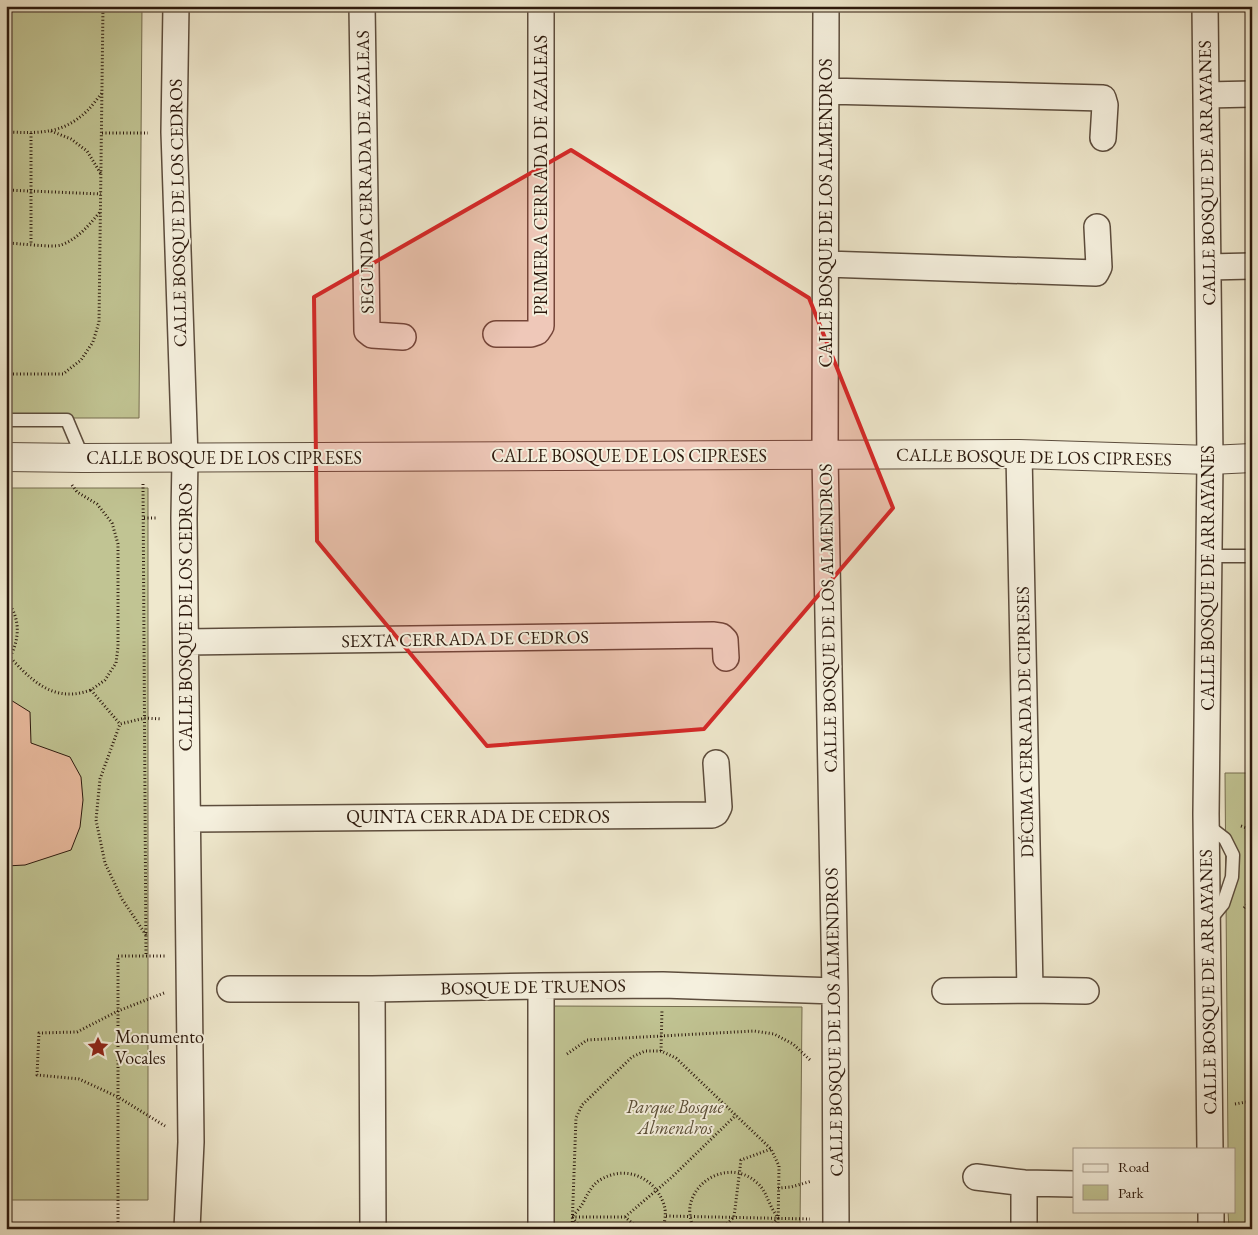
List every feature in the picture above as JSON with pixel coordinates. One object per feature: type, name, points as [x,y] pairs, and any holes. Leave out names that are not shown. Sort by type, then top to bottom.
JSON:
[{"type":"street","name":"CALLE BOSQUE DE LOS CEDROS","points":[[176,6],[174,132],[185,458],[184,528],[190,984],[191,1142],[187,1229]]},
{"type":"street","name":"SEGUNDA CERRADA DE AZALEAS","points":[[362,6],[367,331],[372,335],[403,337]]},
{"type":"street","name":"PRIMERA CERRADA DE AZALEAS","points":[[496,334],[531,334],[537,332],[540,326],[541,6]]},
{"type":"street","name":"CALLE BOSQUE DE LOS ALMENDROS","points":[[826,6],[825,455],[835,990],[836,1224]]},
{"type":"street","name":"CALLE BOSQUE DE ARRAYANES","points":[[1205,6],[1210,460],[1207,824],[1210,1148]]},
{"type":"street","points":[[826,91],[1103,98],[1105,105],[1103,138]]},
{"type":"street","points":[[1206,95],[1252,94]]},
{"type":"street","points":[[826,264],[1096,273],[1099,267],[1097,227]]},
{"type":"street","points":[[1208,267],[1252,266]]},
{"type":"street","name":"CALLE BOSQUE DE LOS CIPRESES","points":[[6,457],[185,458],[1019,454],[1210,460],[1252,458]]},
{"type":"street","name":"DÉCIMA CERRADA DE CIPRESES","points":[[1019,454],[1030,990]]},
{"type":"street","name":"SEXTA CERRADA DE CEDROS","points":[[186,642],[714,635],[721,636],[725,640],[726,658]]},
{"type":"street","name":"QUINTA CERRADA DE CEDROS","points":[[188,819],[712,816],[719,808],[716,763]]},
{"type":"street","name":"BOSQUE DE TRUENOS","points":[[230,989],[372,990],[663,985],[835,990]]},
{"type":"street","points":[[540,1221],[541,986]]},
{"type":"street","points":[[372,990],[373,1229]]},
{"type":"street","points":[[945,991],[1086,991]]},
{"type":"street","points":[[976,1177],[1024,1183],[1073,1184]]},
{"type":"street","points":[[1024,1183],[1024,1229]]},
{"type":"street","points":[[1211,1212],[1211,1229]]},
{"type":"lane","points":[[6,420],[67,420],[83,458]]},
{"type":"lane","points":[[1209,556],[1252,556]]},
{"type":"path","points":[[6,374],[63,374],[81,360],[93,342],[99,322],[103,6]]},
{"type":"path","points":[[6,132],[43,133],[69,125],[87,111],[102,93]]},
{"type":"path","points":[[51,131],[71,139],[87,151],[101,174]]},
{"type":"path","points":[[102,133],[174,132]]},
{"type":"path","points":[[31,133],[31,244]]},
{"type":"path","points":[[6,190],[101,194]]},
{"type":"path","points":[[6,243],[60,246],[85,230],[101,211]]},
{"type":"path","points":[[6,653],[25,674],[40,685],[54,692],[72,695],[91,690],[105,680],[116,664],[118,647],[118,544],[112,523],[96,504],[77,492],[53,458]]},
{"type":"path","points":[[143,458],[146,956]]},
{"type":"path","points":[[6,600],[12,606],[17,622],[18,639],[6,663]]},
{"type":"path","points":[[91,690],[120,724]]},
{"type":"path","points":[[120,724],[145,718],[186,720]]},
{"type":"path","points":[[120,724],[100,779],[96,820],[105,863],[122,899],[146,935]]},
{"type":"path","points":[[118,1229],[118,956],[189,957]]},
{"type":"path","points":[[190,984],[118,1011],[77,1032],[39,1033],[37,1075],[79,1079],[118,1096],[191,1142]]},
{"type":"path","points":[[661,1051],[663,985]]},
{"type":"path","points":[[564,1059],[568,1053],[587,1040],[754,1031],[774,1034],[794,1044],[836,1084]]},
{"type":"path","points":[[572,1229],[576,1118],[582,1105],[632,1057],[645,1051],[661,1051],[676,1058],[771,1150],[779,1166],[778,1229]]},
{"type":"path","points":[[540,1221],[572,1217],[625,1217],[672,1177],[736,1115]]},
{"type":"path","points":[[722,1229],[734,1217],[741,1160],[771,1150]]},
{"type":"path","points":[[693,1229],[690,1217],[690,1204],[696,1191],[705,1180],[717,1174],[731,1172],[744,1174],[756,1181],[765,1192],[778,1218]]},
{"type":"path","points":[[572,1217],[589,1190],[598,1181],[610,1175],[624,1173],[637,1175],[649,1182],[657,1190],[664,1203],[666,1216],[663,1229]]},
{"type":"path","points":[[778,1188],[791,1187],[836,1174]]},
{"type":"path","points":[[666,1216],[778,1218],[836,1224]]},
{"type":"path","points":[[572,1217],[582,1229]]},
{"type":"path","points":[[625,1217],[639,1229]]},
{"type":"path","points":[[768,1229],[778,1218]]},
{"type":"highlighted area","points":[[571,150],[809,298],[893,508],[704,729],[487,746],[317,541],[314,297]]},
{"type":"green space","points":[[6,6],[142,6],[139,418],[6,418]]},
{"type":"green space","points":[[6,488],[148,488],[148,1200],[7,1200]]},
{"type":"green space","points":[[1225,773],[1252,773],[1252,1229],[1229,1229],[1228,1212],[1236,1212],[1236,1148],[1228,1148]]},
{"type":"green space","name":"Parque Bosque Almendros","points":[[549,1006],[802,1007],[800,1229],[548,1229]]},
{"type":"building","points":[[6,697],[30,712],[31,743],[70,757],[81,777],[83,800],[80,827],[71,850],[25,865],[6,866]]},
{"type":"place","name":"Monumento Vocales","points":[[98,1047]]}]
